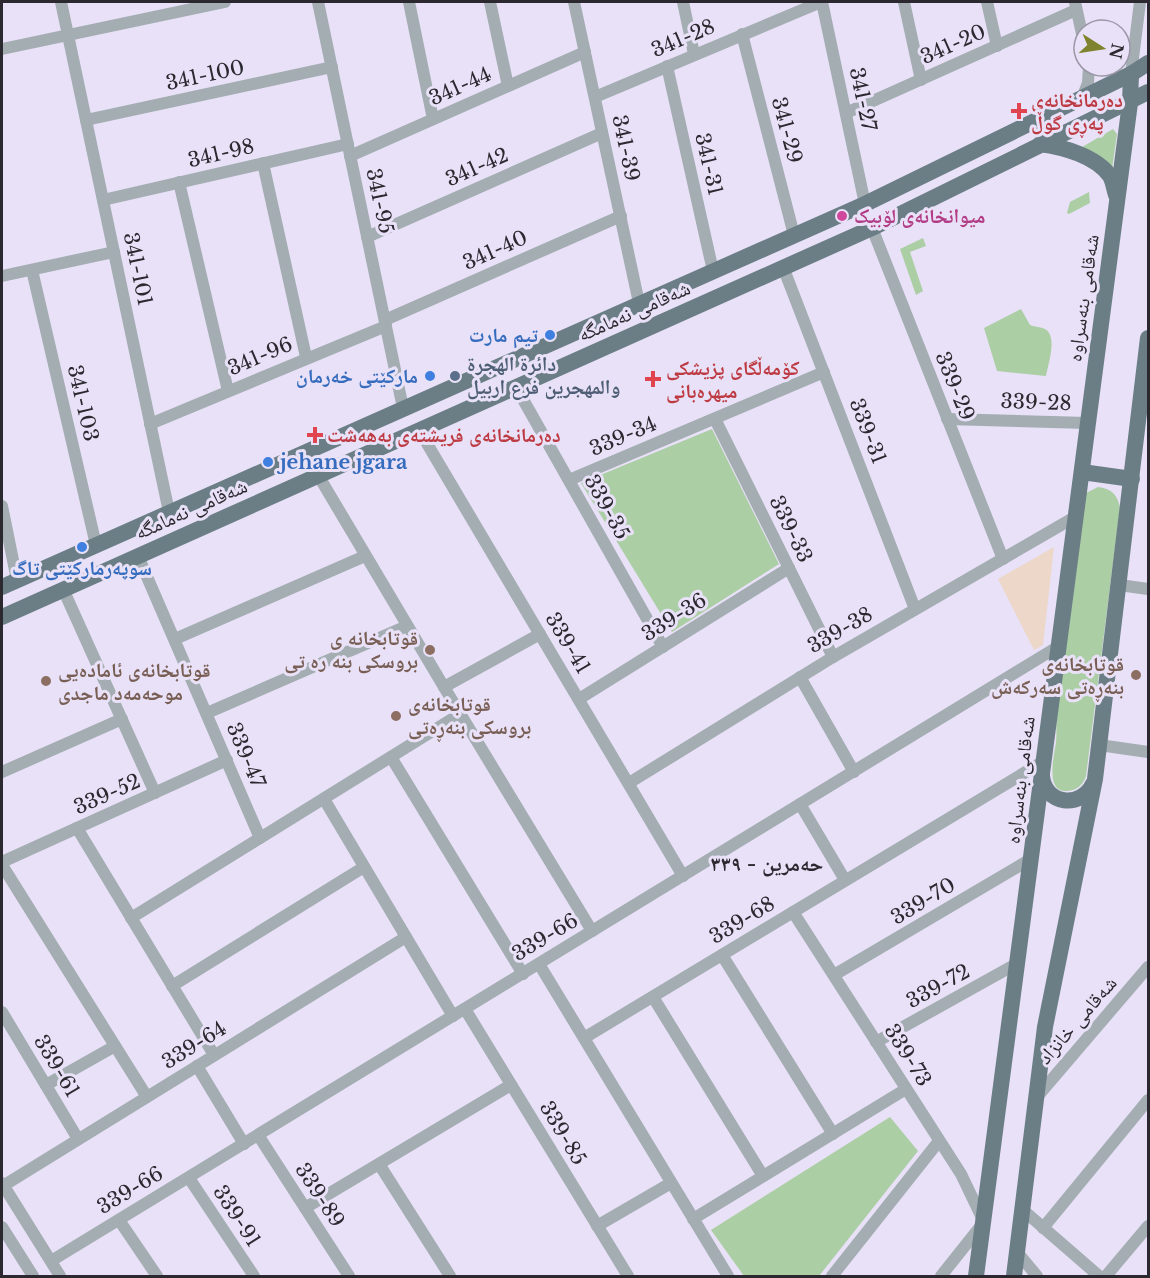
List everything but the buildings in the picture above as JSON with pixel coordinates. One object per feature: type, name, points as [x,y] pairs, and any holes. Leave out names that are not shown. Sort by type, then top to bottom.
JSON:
[{"type":"main road","name":"شەقامی نەمامگە","points":[[1132,73],[1149,63]]},
{"type":"main road","name":"شەقامی نەمامگە","points":[[9,583],[865,204],[1122,78]]},
{"type":"main road","name":"شەقامی بنەسراوە","points":[[976,1276],[1130,103],[1131,78]]},
{"type":"main road","name":"شەقامی نەمامگە","points":[[2,617],[872,228],[1149,92]]},
{"type":"main road","points":[[1040,144],[1059,147],[1093,162],[1111,177],[1117,198]]},
{"type":"main road","points":[[1014,1276],[1045,1027],[1095,778],[1149,339]]},
{"type":"main road","points":[[469,379],[478,403]]},
{"type":"main road","points":[[1082,472],[1132,479]]},
{"type":"main road","points":[[239,481],[250,506]]},
{"type":"main road","points":[[1043,768],[1044,785],[1050,795],[1060,800],[1080,799],[1086,794],[1095,778]]},
{"type":"street","name":"341-101","points":[[61,2],[169,512]]},
{"type":"street","points":[[2,49],[225,2]]},
{"type":"street","name":"341-95","points":[[318,2],[403,408]]},
{"type":"street","points":[[409,2],[433,119]]},
{"type":"street","points":[[490,2],[508,86]]},
{"type":"street","name":"341-39","points":[[574,2],[639,303]]},
{"type":"street","points":[[683,2],[694,54]]},
{"type":"street","name":"341-28","points":[[595,97],[821,2]]},
{"type":"street","name":"341-27","points":[[821,2],[865,204]]},
{"type":"street","points":[[904,2],[921,80]]},
{"type":"street","points":[[987,2],[997,46]]},
{"type":"street","points":[[1132,66],[1140,2]]},
{"type":"street","name":"341-20","points":[[846,113],[997,46],[1076,6]]},
{"type":"street","name":"341-29","points":[[742,34],[794,235]]},
{"type":"street","name":"341-44","points":[[349,150],[433,119],[585,52]]},
{"type":"street","name":"341-31","points":[[667,66],[713,271]]},
{"type":"street","name":"341-100","points":[[86,120],[332,67]]},
{"type":"street","points":[[1083,96],[1088,78]]},
{"type":"street","name":"341-42","points":[[367,237],[602,133]]},
{"type":"street","name":"341-98","points":[[103,200],[263,163],[349,150]]},
{"type":"street","points":[[263,163],[306,357]]},
{"type":"street","points":[[179,182],[228,390]]},
{"type":"street","name":"341-40","points":[[386,323],[621,216]]},
{"type":"street","name":"339-29","points":[[872,228],[1003,559]]},
{"type":"street","points":[[2,276],[114,252]]},
{"type":"street","name":"339-31","points":[[783,267],[915,609]]},
{"type":"street","name":"341-103","points":[[32,270],[96,545]]},
{"type":"street","name":"341-96","points":[[150,424],[386,323]]},
{"type":"street","name":"339-34","points":[[569,480],[824,372]]},
{"type":"street","name":"339-35","points":[[516,387],[663,647]]},
{"type":"street","name":"339-33","points":[[715,419],[832,657]]},
{"type":"street","name":"339-28","points":[[947,419],[1087,423]]},
{"type":"street","name":"339-41","points":[[419,430],[683,876]]},
{"type":"street","points":[[318,475],[592,931]]},
{"type":"street","points":[[2,507],[9,583]]},
{"type":"street","name":"339-38","points":[[629,783],[832,657],[1075,518]]},
{"type":"street","name":"339-47","points":[[138,556],[260,838]]},
{"type":"street","points":[[175,639],[365,556]]},
{"type":"street","name":"339-36","points":[[579,699],[789,568]]},
{"type":"street","points":[[1119,585],[1149,589]]},
{"type":"street","points":[[63,590],[155,793]]},
{"type":"street","points":[[207,712],[407,626]]},
{"type":"street","points":[[444,687],[540,634]]},
{"type":"street","name":"339-66","points":[[51,1261],[1059,646]]},
{"type":"street","points":[[800,677],[854,771]]},
{"type":"street","points":[[131,918],[460,714]]},
{"type":"street","points":[[2,772],[122,719]]},
{"type":"street","points":[[1099,746],[1149,752]]},
{"type":"street","points":[[392,757],[523,974]]},
{"type":"street","name":"339-52","points":[[2,863],[227,760]]},
{"type":"street","name":"339-68","points":[[584,1038],[845,880],[1043,768]]},
{"type":"street","points":[[324,799],[453,1016]]},
{"type":"street","points":[[800,804],[845,880]]},
{"type":"street","points":[[77,828],[214,1055]]},
{"type":"street","name":"339-70","points":[[834,975],[1031,859]]},
{"type":"street","points":[[2,863],[147,1097]]},
{"type":"street","points":[[172,986],[364,867]]},
{"type":"street","name":"339-73","points":[[793,912],[961,1174],[984,1222]]},
{"type":"street","name":"339-64","points":[[2,1185],[406,937]]},
{"type":"street","points":[[722,955],[833,1134]]},
{"type":"street","name":"339-72","points":[[876,1042],[1018,963]]},
{"type":"street","points":[[539,964],[728,1276]]},
{"type":"street","name":"شەقامی خانزاد","points":[[1036,1098],[1149,967]]},
{"type":"street","points":[[653,997],[763,1176]]},
{"type":"street","name":"339-85","points":[[465,1009],[627,1276]]},
{"type":"street","name":"339-61","points":[[2,1012],[78,1139]]},
{"type":"street","points":[[46,1085],[115,1046]]},
{"type":"street","points":[[197,1066],[244,1144]]},
{"type":"street","points":[[305,1208],[511,1085]]},
{"type":"street","points":[[693,1219],[906,1089]]},
{"type":"street","points":[[1043,1228],[1149,1100]]},
{"type":"street","name":"339-89","points":[[258,1135],[349,1276]]},
{"type":"street","points":[[832,1276],[939,1141]]},
{"type":"street","points":[[379,1164],[450,1276]]},
{"type":"street","name":"339-91","points":[[189,1178],[254,1276]]},
{"type":"street","points":[[597,1226],[671,1183]]},
{"type":"street","points":[[2,1185],[60,1276]]},
{"type":"street","points":[[1023,1210],[1100,1276]]},
{"type":"street","points":[[119,1220],[157,1276]]},
{"type":"street","points":[[941,1276],[984,1222]]},
{"type":"street","points":[[1106,1276],[1149,1226]]},
{"type":"street","points":[[2,1227],[33,1276]]},
{"type":"street","points":[[1017,1252],[1037,1276]]},
{"type":"shaded area","points":[[1054,547],[1043,645],[1034,650],[998,579]]},
{"type":"green space","points":[[1113,129],[1117,134],[1112,169],[1077,150]]},
{"type":"green space","points":[[1089,192],[1090,203],[1067,213],[1070,202]]},
{"type":"green space","points":[[923,238],[926,246],[910,252],[923,291],[916,295],[900,249]]},
{"type":"green space","points":[[1021,309],[1030,325],[1045,329],[1051,338],[1046,376],[997,371],[984,328]]},
{"type":"green space","points":[[712,429],[779,564],[672,632],[581,483]]},
{"type":"green space","points":[[1098,487],[1113,493],[1118,499],[1120,508],[1086,776],[1078,788],[1064,791],[1057,788],[1052,775],[1056,709],[1086,493]]},
{"type":"green space","points":[[890,1117],[918,1151],[819,1276],[744,1276],[711,1230]]},
{"type":"place","name":"دەرمانخانەی پەڕی گوڵ","points":[[1019,111]]},
{"type":"place","name":"میوانخانەی لۆبیک","points":[[842,216]]},
{"type":"place","name":"تیم مارت","points":[[550,335]]},
{"type":"place","name":"مارکێتی خەرمان","points":[[430,376]]},
{"type":"place","name":"دائرة الهجرة والمهجرين فرع اربيل","points":[[455,376]]},
{"type":"place","name":"کۆمەڵگای پزیشکی میهرەبانی","points":[[653,379]]},
{"type":"place","name":"دەرمانخانەی فریشتەی بەهەشت","points":[[315,435]]},
{"type":"place","name":"jehane jgara","points":[[268,462]]},
{"type":"place","name":"سوپەرمارکێتی تاگ","points":[[82,547]]},
{"type":"place","name":"قوتابخانه ى بروسكى بنه ره تى","points":[[430,650]]},
{"type":"place","name":"قوتابخانەی بنەڕەتی سەرکەش","points":[[1136,675]]},
{"type":"place","name":"قوتابخانەی ئامادەیی موحەمەد ماجدی","points":[[46,681]]},
{"type":"place","name":"قوتابخانەی بروسکی بنەڕەتی","points":[[396,716]]},
{"type":"district","name":"حەمرین - ٣٣٩","points":[[767,864]]}]
